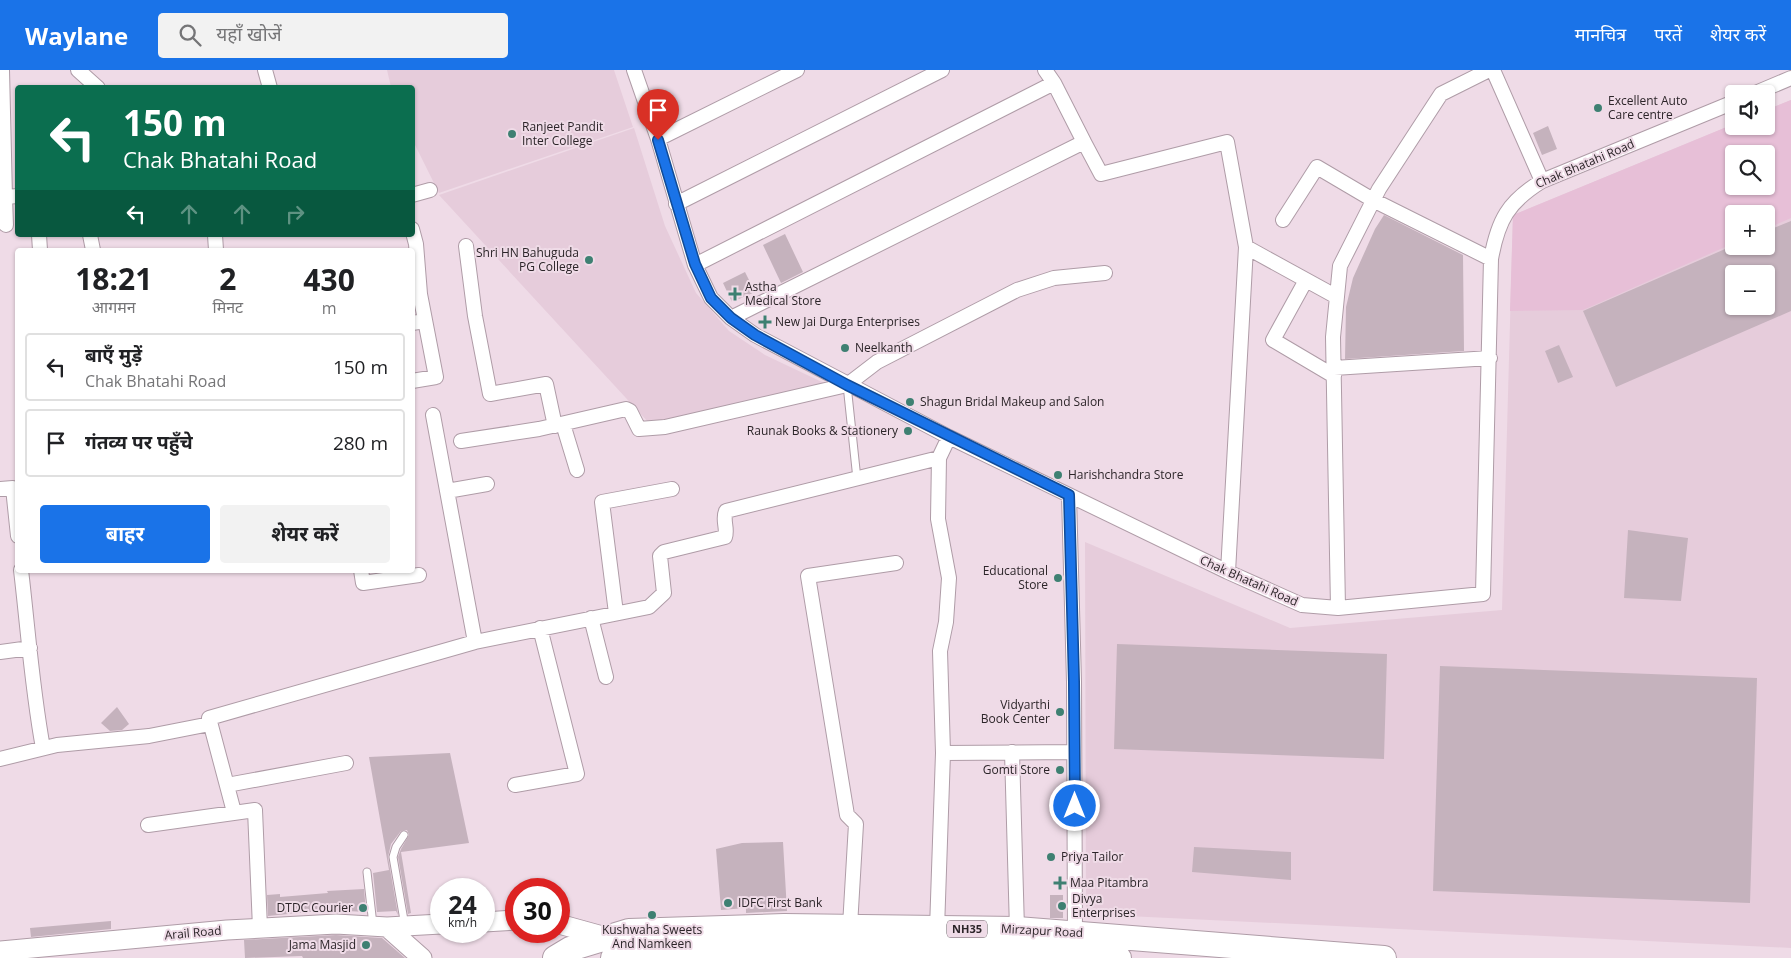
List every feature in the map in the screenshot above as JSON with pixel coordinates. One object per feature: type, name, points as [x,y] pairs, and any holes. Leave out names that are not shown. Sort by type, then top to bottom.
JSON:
[{"type":"highway","name":"Mirzapur Road","points":[[609,948],[629,931],[850,926],[1075,932],[1384,958]]},
{"type":"highway","name":"Mirzapur Road","points":[[555,958],[570,949],[658,950],[706,947],[918,948],[1119,958]]},
{"type":"main road","name":"Arail Road","points":[[0,951],[260,928],[336,924],[388,926],[430,924]]},
{"type":"main road","points":[[388,926],[422,958]]},
{"type":"main road","points":[[570,929],[609,948]]},
{"type":"street","points":[[1,70],[11,196],[6,225]]},
{"type":"street","points":[[78,70],[95,85]]},
{"type":"street","points":[[265,70],[269,85]]},
{"type":"street","points":[[658,140],[797,70]]},
{"type":"street","points":[[676,204],[942,70]]},
{"type":"street","points":[[1045,70],[1054,83],[1101,174],[1227,142],[1246,247],[1228,572]]},
{"type":"street","points":[[1338,608],[1334,337],[1340,266],[1373,200],[1408,142],[1441,94],[1491,70],[1542,181]]},
{"type":"street","name":"Chak Bhatahi Road","points":[[638,72],[695,264],[711,298],[731,318],[755,335],[847,385],[949,437],[1228,572],[1302,605],[1338,608],[1483,594],[1491,259],[1495,234],[1505,212],[1524,192],[1542,181],[1725,106]]},
{"type":"street","points":[[1774,85],[1791,78]]},
{"type":"street","points":[[695,264],[1054,83]]},
{"type":"street","points":[[731,318],[1084,142]]},
{"type":"street","points":[[1283,220],[1317,167],[1373,200],[1491,259]]},
{"type":"street","points":[[415,194],[430,190]]},
{"type":"street","points":[[466,246],[475,316],[490,394],[546,384],[577,470]]},
{"type":"street","points":[[1246,247],[1337,297]]},
{"type":"street","points":[[415,269],[419,322],[436,377],[415,380]]},
{"type":"street","points":[[460,441],[559,424],[626,408],[630,411],[639,429],[665,427],[847,385],[877,362],[1017,290],[1054,278],[1105,272]]},
{"type":"street","points":[[1306,280],[1273,340],[1334,372],[1490,358]]},
{"type":"street","points":[[433,415],[475,642]]},
{"type":"street","points":[[937,929],[943,753],[940,651],[946,622],[949,578],[938,519],[939,458],[949,437]]},
{"type":"street","points":[[234,812],[209,718],[475,642],[649,607],[660,599],[664,593],[660,556],[664,552],[725,537],[727,531],[724,516],[726,511],[939,458]]},
{"type":"street","points":[[447,491],[487,484]]},
{"type":"street","points":[[0,489],[12,488],[15,512]]},
{"type":"street","points":[[616,613],[602,502],[672,489]]},
{"type":"street","points":[[1069,495],[1074,752],[1074,956]]},
{"type":"street","points":[[850,926],[856,824],[847,815],[808,576],[896,563]]},
{"type":"street","points":[[21,573],[35,704],[43,748]]},
{"type":"street","points":[[361,573],[363,583],[419,575]]},
{"type":"street","points":[[591,618],[606,677]]},
{"type":"street","points":[[515,785],[577,774],[540,628]]},
{"type":"street","points":[[0,652],[30,648]]},
{"type":"street","points":[[0,759],[43,748],[97,740],[149,736],[210,724]]},
{"type":"street","points":[[1012,752],[1017,929]]},
{"type":"street","points":[[943,753],[1074,752]]},
{"type":"street","points":[[226,785],[346,763]]},
{"type":"street","points":[[148,825],[255,810],[260,928]]},
{"type":"lane","points":[[847,385],[857,479]]},
{"type":"lane","points":[[388,926],[393,857],[396,847],[404,835]]},
{"type":"lane","points":[[367,872],[388,926]]},
{"type":"shaded area","name":"Ranjeet Pandit Inter College","points":[[387,70],[614,70],[633,127],[439,193],[415,145],[415,85],[391,85]]},
{"type":"shaded area","points":[[1791,100],[1791,948],[1086,914],[1085,542],[1290,628],[1502,610],[1513,215],[1725,128],[1725,135],[1775,135],[1775,106]]},
{"type":"shaded area","points":[[1791,100],[1791,218],[1775,225],[1775,205],[1725,205],[1725,247],[1583,310],[1510,311],[1513,215],[1725,128],[1725,135],[1775,135],[1775,106]]},
{"type":"shaded area","name":"Shri HN Bahuguda PG College","points":[[634,128],[665,226],[696,293],[729,331],[765,355],[824,383],[649,423],[439,195]]},
{"type":"building","points":[[1548,126],[1557,149],[1542,155],[1533,133]]},
{"type":"building","points":[[1384,215],[1463,255],[1464,351],[1345,359],[1346,307],[1353,278],[1375,229]]},
{"type":"building","points":[[1791,221],[1791,311],[1616,387],[1583,311],[1725,249],[1725,255],[1775,255],[1775,227]]},
{"type":"building","points":[[785,234],[803,272],[781,283],[763,245]]},
{"type":"building","points":[[745,272],[755,292],[732,302],[723,283]]},
{"type":"building","points":[[1559,345],[1573,377],[1558,383],[1545,351]]},
{"type":"building","points":[[1628,530],[1688,538],[1681,601],[1624,598]]},
{"type":"building","points":[[1117,644],[1387,654],[1384,759],[1114,749]]},
{"type":"building","points":[[1440,666],[1757,678],[1750,903],[1433,891]]},
{"type":"building","points":[[117,707],[129,724],[122,730],[110,731],[101,723]]},
{"type":"building","points":[[450,753],[469,843],[401,852],[411,913],[408,914],[398,857],[409,835],[407,830],[401,831],[391,844],[388,857],[398,915],[396,911],[377,912],[373,873],[389,870],[369,757]]},
{"type":"building","points":[[783,842],[787,911],[746,913],[746,908],[721,910],[716,849],[742,843]]},
{"type":"building","points":[[1194,847],[1291,852],[1291,880],[1192,872]]},
{"type":"building","points":[[364,889],[366,912],[329,910],[268,916],[267,895],[280,894],[280,897],[328,893],[327,891]]},
{"type":"building","points":[[1050,895],[1063,895],[1063,918],[1050,918]]},
{"type":"building","points":[[111,921],[111,929],[31,937],[30,928]]},
{"type":"building","points":[[336,935],[382,938],[405,958],[303,958],[302,956],[245,958],[244,940]]},
{"type":"place","name":"Excellent Auto Care centre","points":[[1598,108]]},
{"type":"place","name":"Ranjeet Pandit Inter College","points":[[512,134]]},
{"type":"place","name":"Shri HN Bahuguda PG College","points":[[589,260]]},
{"type":"place","name":"Astha Medical Store","points":[[735,294]]},
{"type":"place","name":"New Jai Durga Enterprises","points":[[765,322]]},
{"type":"place","name":"Neelkanth","points":[[845,348]]},
{"type":"place","name":"Shagun Bridal Makeup and Salon","points":[[910,402]]},
{"type":"place","name":"Raunak Books & Stationery","points":[[908,431]]},
{"type":"place","name":"Harishchandra Store","points":[[1058,475]]},
{"type":"place","name":"Educational Store","points":[[1058,578]]},
{"type":"place","name":"Vidyarthi Book Center","points":[[1060,712]]},
{"type":"place","name":"Gomti Store","points":[[1060,770]]},
{"type":"place","name":"Priya Tailor","points":[[1051,857]]},
{"type":"place","name":"Maa Pitambra","points":[[1060,883]]},
{"type":"place","name":"IDFC First Bank","points":[[728,903]]},
{"type":"place","name":"Divya Enterprises","points":[[1062,906]]},
{"type":"place","name":"DTDC Courier","points":[[363,908]]},
{"type":"place","name":"Kushwaha Sweets And Namkeen","points":[[652,915]]},
{"type":"place","name":"Jama Masjid","points":[[366,945]]},
{"type":"route","points":[[658,140],[695,264],[711,298],[731,318],[755,335],[847,385],[1069,495],[1075,806]]}]
